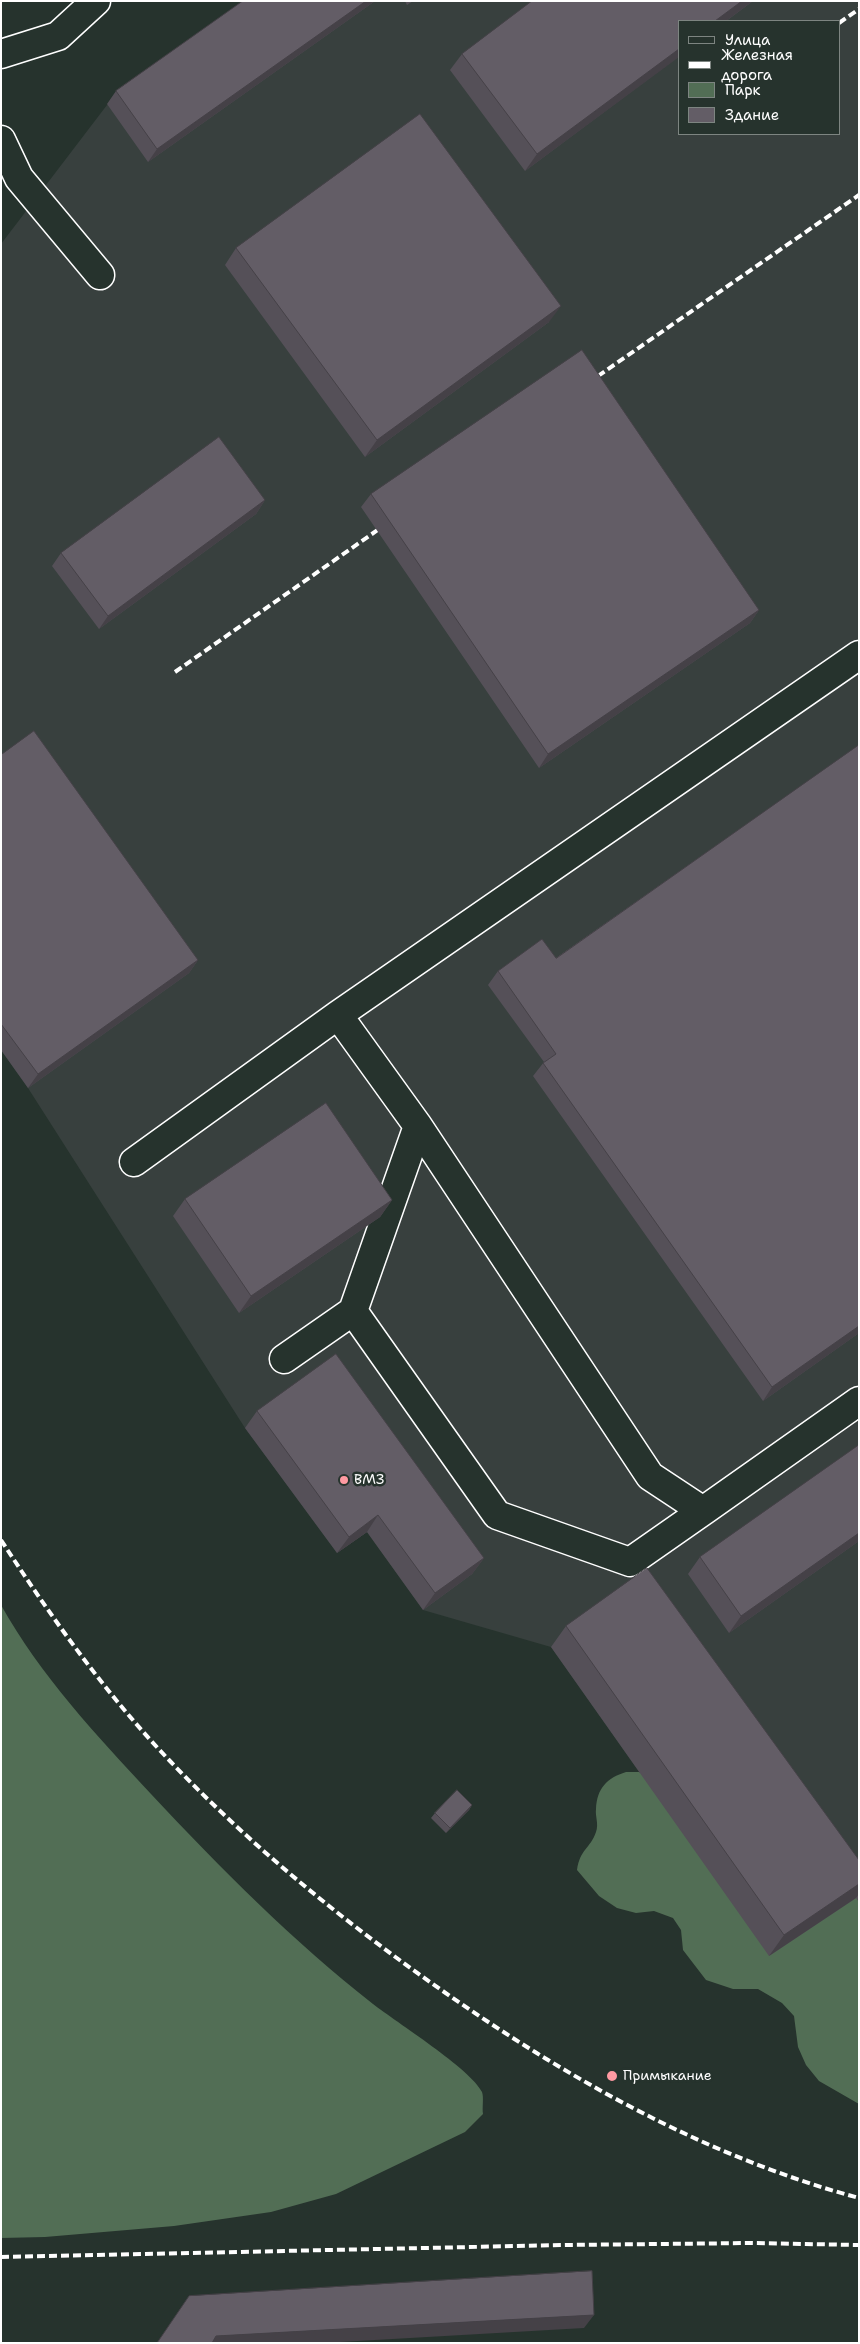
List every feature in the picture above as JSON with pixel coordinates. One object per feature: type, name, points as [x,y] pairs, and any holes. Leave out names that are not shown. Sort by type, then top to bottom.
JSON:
[{"type":"street","points":[[1,54],[58,36],[96,1]]},
{"type":"street","points":[[1,140],[19,178],[100,275]]},
{"type":"street","points":[[134,1162],[338,1015],[859,655]]},
{"type":"street","points":[[338,1015],[418,1126],[650,1476],[703,1511]]},
{"type":"street","points":[[284,1359],[353,1311],[418,1126]]},
{"type":"street","points":[[353,1311],[497,1515],[630,1562],[859,1401]]},
{"type":"shaded area","points":[[253,1],[859,1],[859,1902],[856,1898],[769,1956],[551,1647],[423,1610],[367,1532],[337,1553],[245,1428],[28,1088],[1,1050],[1,244],[107,105]]},
{"type":"green space","points":[[1,1605],[33,1656],[70,1704],[177,1822],[231,1877],[286,1930],[343,1980],[449,2059],[475,2082],[483,2094],[483,2114],[465,2132],[336,2194],[271,2212],[174,2226],[45,2237],[1,2238]]},
{"type":"green space","points":[[626,1772],[639,1772],[856,1897],[859,1902],[859,2104],[819,2081],[806,2065],[798,2047],[794,2016],[782,2003],[758,1989],[733,1989],[706,1980],[683,1950],[681,1930],[673,1918],[654,1911],[636,1913],[617,1908],[599,1896],[577,1870],[580,1858],[596,1832],[598,1795],[608,1781]]},
{"type":"building","points":[[243,1],[366,1],[157,149],[116,91]]},
{"type":"building","points":[[532,1],[742,1],[716,20],[678,20],[678,50],[537,154],[462,54]]},
{"type":"building","points":[[420,114],[561,306],[377,440],[236,248]]},
{"type":"building","points":[[582,350],[759,610],[548,754],[371,494]]},
{"type":"building","points":[[219,437],[265,500],[108,616],[61,553]]},
{"type":"building","points":[[34,731],[198,960],[38,1074],[1,1024],[1,755]]},
{"type":"building","points":[[859,745],[859,1326],[772,1387],[543,1063],[556,1054],[498,971],[542,939],[556,958]]},
{"type":"building","points":[[326,1103],[392,1200],[251,1296],[185,1199]]},
{"type":"building","name":"ВМЗ","points":[[336,1354],[484,1558],[435,1593],[378,1515],[349,1537],[257,1411]]},
{"type":"building","points":[[859,1445],[859,1533],[741,1616],[700,1557]]},
{"type":"building","points":[[647,1568],[859,1860],[859,1884],[784,1935],[566,1626]]},
{"type":"building","points":[[457,1790],[472,1805],[450,1828],[435,1813]]},
{"type":"building","points":[[592,2271],[594,2315],[216,2336],[212,2343],[157,2343],[189,2296]]},
{"type":"railway","points":[[840,22],[859,9]]},
{"type":"railway","points":[[588,383],[859,195]]},
{"type":"railway","points":[[175,672],[389,522]]},
{"type":"railway","points":[[1,1540],[39,1598],[80,1654],[146,1735],[199,1791],[327,1905],[430,1982],[530,2049],[582,2080],[689,2136],[745,2160],[859,2198]]},
{"type":"railway","points":[[1,2257],[565,2245],[752,2243],[859,2245]]},
{"type":"place","name":"ВМЗ","points":[[344,1480]]},
{"type":"place","name":"Примыкание","points":[[612,2076]]}]
